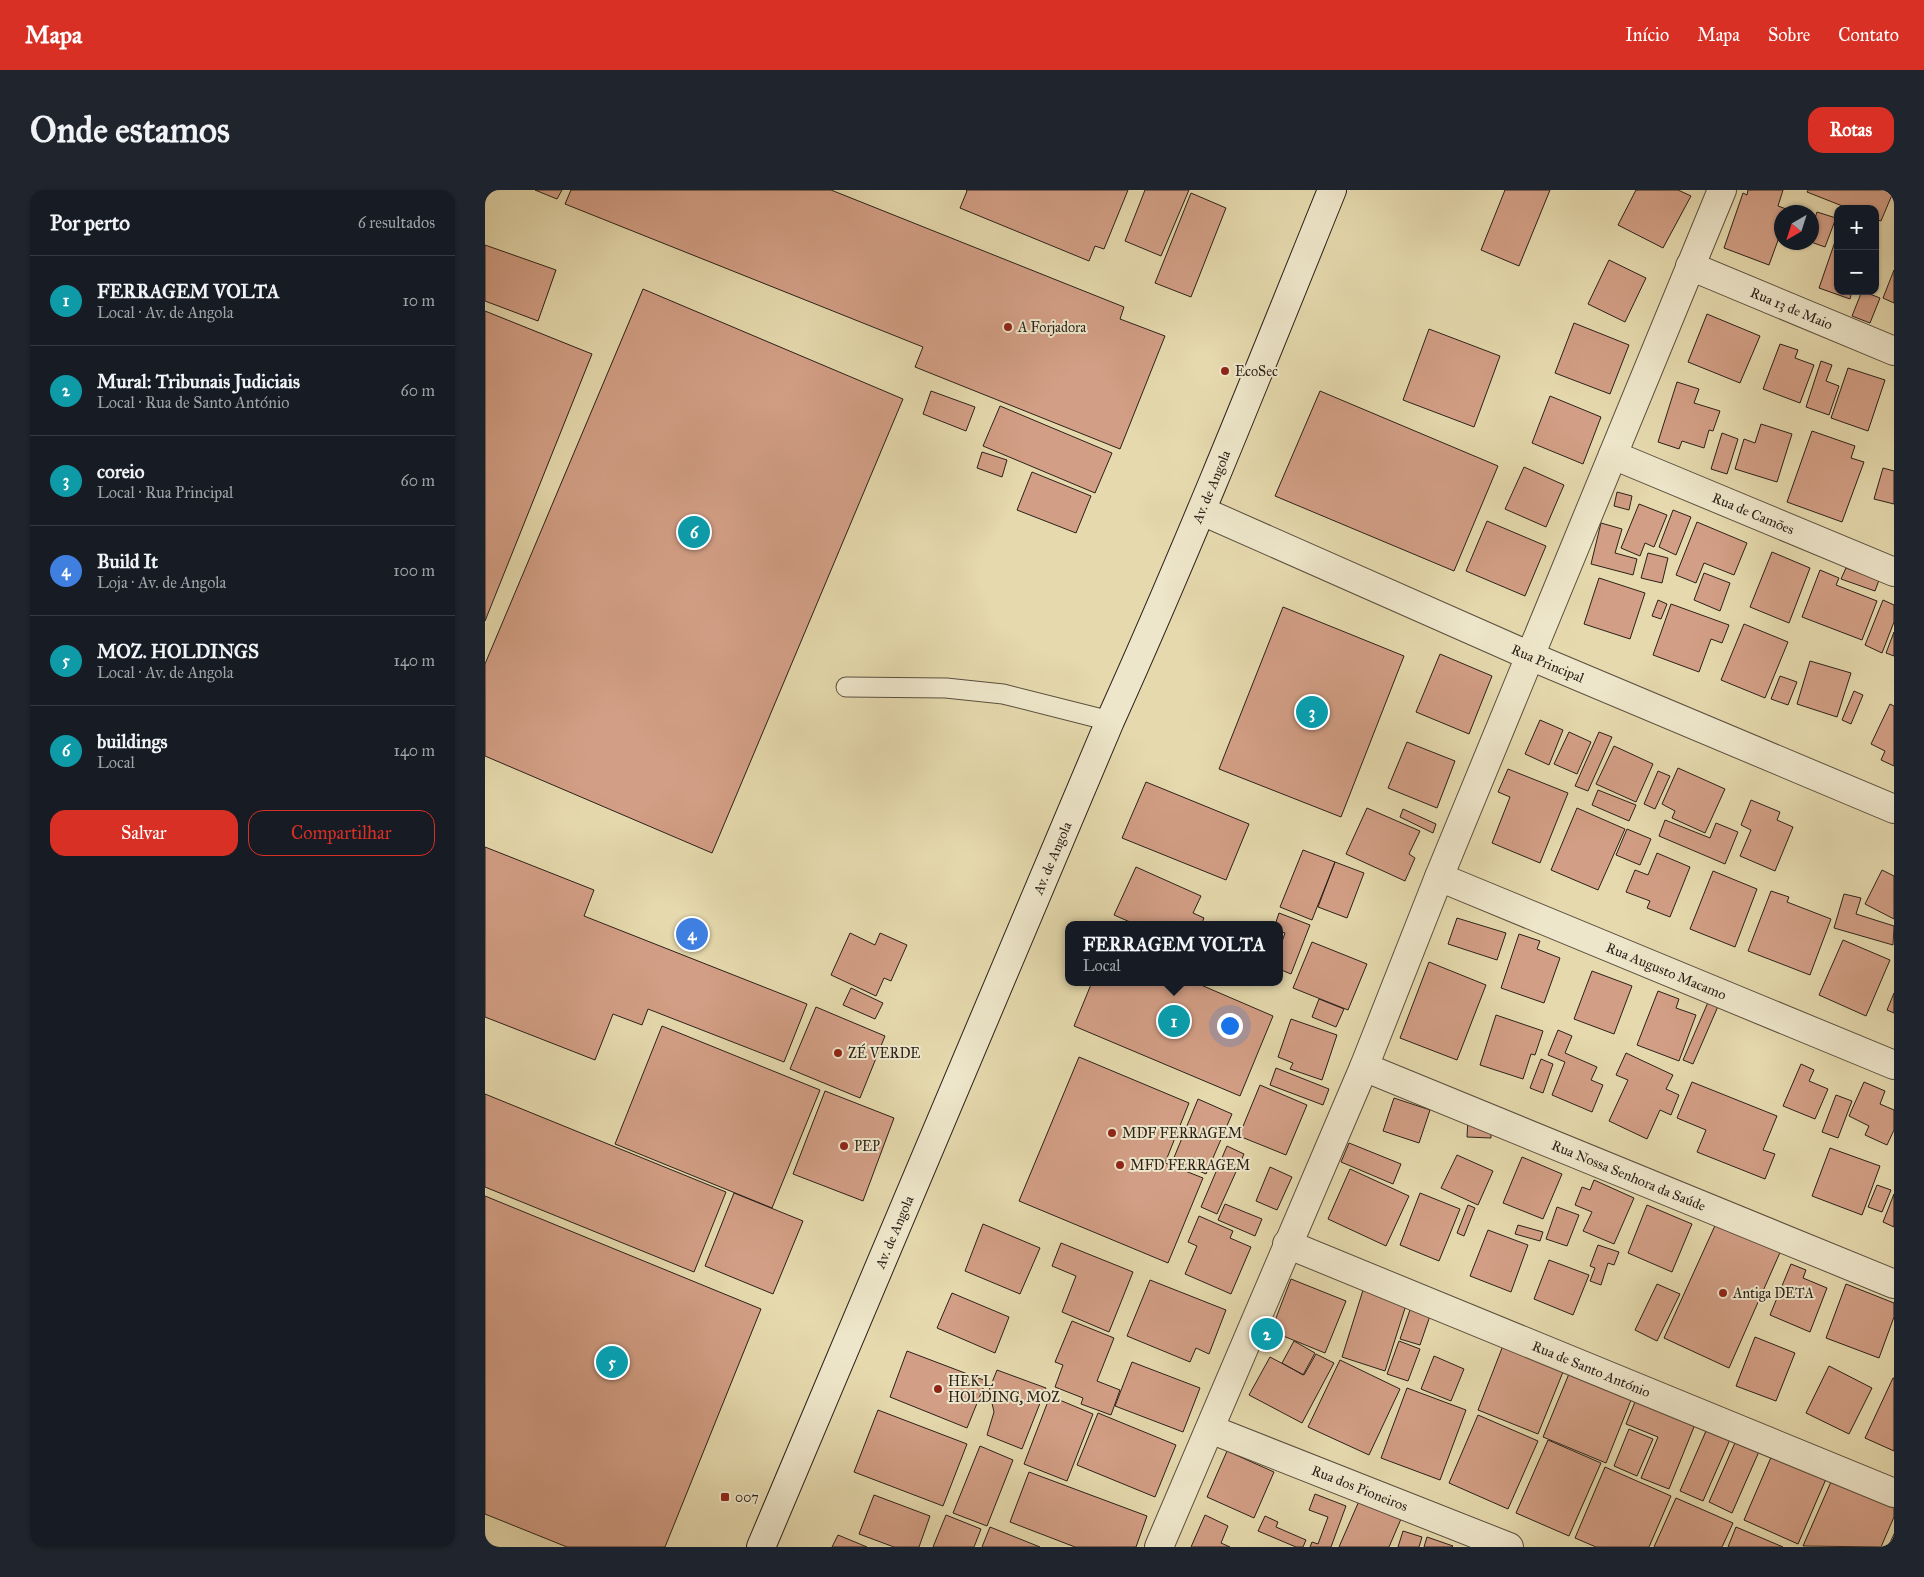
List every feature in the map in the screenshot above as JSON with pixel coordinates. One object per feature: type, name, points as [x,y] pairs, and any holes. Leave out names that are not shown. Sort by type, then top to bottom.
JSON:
[{"type":"street","name":"Av. de Angola","points":[[765,1536],[1110,721],[1202,511],[1332,190]]},
{"type":"street","points":[[1159,1547],[1364,1067],[1439,877],[1722,190]]},
{"type":"street","name":"Rua 13 de Maio","points":[[1691,266],[1894,351]]},
{"type":"street","name":"Rua de Camões","points":[[1613,455],[1894,572]]},
{"type":"street","name":"Rua Principal","points":[[1202,511],[1530,656],[1894,809]]},
{"type":"street","name":"Rua Augusto Macamo","points":[[1439,877],[1894,1065]]},
{"type":"street","name":"Rua Nossa Senhora da Saúde","points":[[1364,1067],[1894,1284]]},
{"type":"street","name":"Rua de Santo António","points":[[1287,1244],[1894,1493]]},
{"type":"street","name":"Rua dos Pioneiros","points":[[1210,1429],[1509,1547]]},
{"type":"lane","points":[[846,687],[946,688],[1003,694],[1110,721]]},
{"type":"building","points":[[535,190],[562,190],[557,199]]},
{"type":"building","name":"A Forjadora","points":[[571,190],[831,190],[1124,307],[1120,319],[1165,336],[1120,449],[915,367],[923,347],[565,204]]},
{"type":"building","points":[[966,190],[1128,190],[1104,249],[1095,246],[1089,261],[960,208]]},
{"type":"building","points":[[1145,190],[1189,190],[1161,256],[1125,241]]},
{"type":"building","points":[[1505,190],[1550,190],[1519,266],[1481,250]]},
{"type":"building","points":[[1636,190],[1678,190],[1691,196],[1663,248],[1618,225]]},
{"type":"building","points":[[1748,190],[1783,190],[1778,205],[1774,205],[1774,250],[1769,265],[1724,248],[1743,193],[1747,195]]},
{"type":"building","points":[[1808,190],[1894,190],[1881,221],[1879,220],[1879,205],[1840,205],[1807,192]]},
{"type":"building","points":[[1191,193],[1226,208],[1191,297],[1155,283]]},
{"type":"building","points":[[1819,213],[1834,217],[1834,223],[1825,247],[1819,245]]},
{"type":"building","points":[[485,245],[556,270],[538,321],[485,301]]},
{"type":"building","points":[[1834,245],[1834,293],[1819,288]]},
{"type":"building","points":[[1609,260],[1646,278],[1625,322],[1588,304]]},
{"type":"building","points":[[1894,270],[1894,303],[1883,298]]},
{"type":"building","points":[[643,289],[903,399],[712,853],[485,756],[485,664]]},
{"type":"building","points":[[1839,295],[1851,295],[1850,299]]},
{"type":"building","points":[[1860,295],[1872,295],[1880,298],[1870,323],[1852,316]]},
{"type":"building","points":[[485,311],[592,354],[485,621]]},
{"type":"building","points":[[1707,314],[1760,336],[1740,383],[1688,362]]},
{"type":"building","points":[[1574,323],[1629,345],[1610,394],[1555,373]]},
{"type":"building","points":[[1429,329],[1500,356],[1474,427],[1403,400]]},
{"type":"building","points":[[1780,344],[1798,350],[1795,358],[1814,365],[1800,403],[1763,389]]},
{"type":"building","points":[[1821,361],[1832,365],[1826,381],[1839,386],[1829,415],[1806,407]]},
{"type":"building","points":[[1848,368],[1885,380],[1868,431],[1831,418]]},
{"type":"building","points":[[1677,382],[1699,389],[1694,403],[1720,411],[1713,431],[1709,430],[1704,448],[1682,441],[1679,449],[1658,442]]},
{"type":"building","points":[[931,391],[975,407],[966,431],[923,414]]},
{"type":"building","points":[[1320,391],[1498,466],[1454,571],[1275,496]]},
{"type":"building","points":[[1550,396],[1601,417],[1583,464],[1532,443]]},
{"type":"building","points":[[1000,406],[1112,453],[1095,493],[983,446]]},
{"type":"building","points":[[1761,424],[1792,434],[1777,482],[1735,469],[1744,439],[1755,443]]},
{"type":"building","points":[[1812,431],[1855,446],[1851,458],[1864,462],[1842,522],[1787,502]]},
{"type":"building","points":[[1722,433],[1738,439],[1727,474],[1711,469]]},
{"type":"building","points":[[982,452],[1007,460],[1002,477],[977,468]]},
{"type":"building","points":[[1524,467],[1564,485],[1546,527],[1505,509]]},
{"type":"building","points":[[1883,468],[1894,471],[1894,504],[1874,499]]},
{"type":"building","points":[[1032,472],[1091,496],[1076,533],[1017,510]]},
{"type":"building","points":[[1617,492],[1632,496],[1629,510],[1614,506]]},
{"type":"building","points":[[1639,504],[1667,515],[1654,547],[1645,543],[1640,556],[1621,548]]},
{"type":"building","points":[[1673,510],[1691,517],[1676,555],[1659,547]]},
{"type":"building","points":[[1487,521],[1546,546],[1525,596],[1466,571]]},
{"type":"building","points":[[1697,522],[1747,543],[1734,575],[1704,563],[1696,583],[1676,575]]},
{"type":"building","points":[[1601,523],[1622,529],[1615,553],[1637,559],[1633,575],[1591,564]]},
{"type":"building","points":[[1772,552],[1810,568],[1789,623],[1750,607]]},
{"type":"building","points":[[1648,553],[1668,558],[1662,583],[1641,578]]},
{"type":"building","points":[[1846,568],[1879,580],[1875,591],[1841,579]]},
{"type":"building","points":[[1820,570],[1839,578],[1836,585],[1877,601],[1862,640],[1802,617]]},
{"type":"building","points":[[1704,573],[1730,583],[1720,611],[1694,600]]},
{"type":"building","points":[[1599,578],[1645,593],[1630,639],[1584,624]]},
{"type":"building","points":[[1658,600],[1667,604],[1661,619],[1652,616]]},
{"type":"building","points":[[1883,600],[1894,605],[1894,622],[1882,653],[1865,645]]},
{"type":"building","points":[[1671,604],[1729,625],[1722,643],[1711,639],[1699,672],[1653,655]]},
{"type":"building","points":[[1283,607],[1404,656],[1341,817],[1219,769]]},
{"type":"building","points":[[1744,624],[1788,642],[1765,698],[1721,680]]},
{"type":"building","points":[[1894,632],[1894,656],[1886,653]]},
{"type":"building","points":[[1440,654],[1492,676],[1469,734],[1416,712]]},
{"type":"building","points":[[1810,661],[1851,673],[1837,717],[1797,704]]},
{"type":"building","points":[[1780,676],[1797,682],[1788,705],[1771,699]]},
{"type":"building","points":[[1854,691],[1863,695],[1851,724],[1842,720]]},
{"type":"building","points":[[1890,704],[1894,706],[1894,766],[1881,760],[1885,751],[1871,744]]},
{"type":"building","points":[[1540,720],[1563,730],[1549,765],[1525,754]]},
{"type":"building","points":[[1569,732],[1591,742],[1577,774],[1554,764]]},
{"type":"building","points":[[1599,732],[1612,737],[1588,791],[1575,786]]},
{"type":"building","points":[[1407,742],[1455,761],[1437,808],[1388,788]]},
{"type":"building","points":[[1614,746],[1653,764],[1636,802],[1596,784]]},
{"type":"building","points":[[1678,768],[1725,789],[1705,833],[1672,818],[1675,811],[1662,804]]},
{"type":"building","points":[[1508,769],[1568,793],[1540,863],[1492,843],[1510,797],[1498,792]]},
{"type":"building","points":[[1658,771],[1670,776],[1655,809],[1644,804]]},
{"type":"building","points":[[1146,782],[1249,824],[1226,880],[1122,838]]},
{"type":"building","points":[[1598,790],[1636,805],[1629,821],[1592,805]]},
{"type":"building","points":[[1751,800],[1780,812],[1777,820],[1793,827],[1775,871],[1740,856],[1751,830],[1741,825]]},
{"type":"building","points":[[1367,808],[1420,831],[1409,854],[1415,858],[1405,881],[1346,854]]},
{"type":"building","points":[[1577,808],[1625,829],[1598,890],[1551,870]]},
{"type":"building","points":[[1403,809],[1436,824],[1433,833],[1400,817]]},
{"type":"building","points":[[1665,820],[1710,838],[1716,823],[1738,832],[1725,864],[1659,836]]},
{"type":"building","points":[[1627,829],[1651,839],[1640,865],[1616,855]]},
{"type":"building","points":[[485,847],[594,890],[584,916],[807,1004],[784,1062],[648,1009],[642,1025],[613,1014],[595,1060],[485,1017]]},
{"type":"building","points":[[1303,850],[1335,862],[1312,920],[1280,907]]},
{"type":"building","points":[[1657,853],[1690,867],[1670,917],[1647,908],[1650,901],[1626,892],[1635,870],[1648,875]]},
{"type":"building","points":[[1335,862],[1364,873],[1347,918],[1318,907]]},
{"type":"building","points":[[1136,867],[1201,896],[1193,913],[1204,918],[1203,921],[1128,921],[1114,915]]},
{"type":"building","points":[[1882,870],[1894,876],[1894,919],[1865,904]]},
{"type":"building","points":[[1713,871],[1757,889],[1735,947],[1690,929]]},
{"type":"building","points":[[1771,891],[1789,897],[1787,902],[1831,919],[1810,975],[1748,951]]},
{"type":"building","points":[[1844,894],[1861,898],[1856,914],[1894,926],[1893,945],[1834,928]]},
{"type":"building","points":[[1279,913],[1310,925],[1291,974],[1283,971],[1283,939],[1285,933],[1283,932],[1283,921],[1276,921]]},
{"type":"building","points":[[1457,918],[1506,933],[1497,960],[1448,944]]},
{"type":"building","points":[[850,933],[875,945],[880,933],[907,945],[891,981],[884,978],[876,996],[831,975]]},
{"type":"building","points":[[1519,934],[1540,941],[1537,949],[1560,958],[1544,1003],[1501,988]]},
{"type":"building","points":[[1843,940],[1890,960],[1866,1016],[1819,995]]},
{"type":"building","points":[[1312,942],[1367,964],[1348,1010],[1293,988]]},
{"type":"building","points":[[1429,962],[1486,985],[1457,1060],[1400,1038]]},
{"type":"building","points":[[1592,971],[1632,986],[1614,1034],[1574,1019]]},
{"type":"building","points":[[1090,986],[1203,986],[1273,1016],[1240,1096],[1074,1026]]},
{"type":"building","points":[[851,988],[883,1003],[875,1019],[843,1005]]},
{"type":"building","points":[[1658,991],[1679,999],[1676,1008],[1696,1015],[1679,1061],[1637,1045]]},
{"type":"building","points":[[1894,993],[1894,1013],[1887,1010]]},
{"type":"building","points":[[1319,999],[1344,1009],[1336,1027],[1312,1017]]},
{"type":"building","points":[[1709,1000],[1719,1004],[1693,1064],[1683,1060]]},
{"type":"building","name":"ZÉ VERDE","points":[[816,1007],[885,1036],[860,1098],[790,1069]]},
{"type":"building","points":[[1496,1015],[1543,1031],[1535,1055],[1531,1054],[1523,1079],[1480,1065]]},
{"type":"building","points":[[1291,1019],[1337,1035],[1322,1080],[1290,1069],[1293,1063],[1278,1057]]},
{"type":"building","points":[[662,1026],[820,1090],[772,1208],[615,1144]]},
{"type":"building","points":[[1558,1030],[1572,1036],[1565,1053],[1597,1067],[1591,1080],[1603,1085],[1592,1112],[1552,1095],[1565,1062],[1548,1055]]},
{"type":"building","points":[[1626,1053],[1673,1075],[1666,1089],[1679,1095],[1671,1115],[1660,1110],[1647,1139],[1609,1121],[1628,1080],[1616,1075]]},
{"type":"building","name":"MDF FERRAGEM","points":[[1079,1057],[1189,1103],[1165,1163],[1203,1178],[1168,1263],[1019,1201]]},
{"type":"building","points":[[1541,1059],[1553,1064],[1543,1093],[1530,1088]]},
{"type":"building","points":[[1801,1064],[1814,1070],[1809,1081],[1828,1089],[1815,1119],[1783,1106]]},
{"type":"building","points":[[1276,1068],[1329,1089],[1323,1105],[1270,1085]]},
{"type":"building","points":[[1692,1082],[1777,1116],[1763,1150],[1775,1154],[1765,1179],[1697,1152],[1706,1130],[1677,1118]]},
{"type":"building","points":[[1864,1082],[1885,1091],[1880,1104],[1894,1110],[1894,1130],[1887,1145],[1865,1135],[1869,1126],[1849,1116]]},
{"type":"building","points":[[1260,1085],[1307,1105],[1286,1155],[1239,1136]]},
{"type":"building","name":"PEP","points":[[825,1091],[894,1118],[863,1201],[793,1174]]},
{"type":"building","points":[[485,1094],[726,1192],[694,1272],[485,1187]]},
{"type":"building","points":[[1836,1095],[1852,1101],[1838,1138],[1822,1132]]},
{"type":"building","points":[[1394,1098],[1430,1110],[1419,1143],[1383,1131]]},
{"type":"building","points":[[1198,1099],[1232,1114],[1206,1174],[1173,1160]]},
{"type":"building","points":[[1468,1118],[1491,1119],[1491,1138],[1467,1137]]},
{"type":"building","points":[[1349,1143],[1401,1164],[1393,1184],[1341,1162]]},
{"type":"building","points":[[1227,1146],[1244,1154],[1217,1214],[1201,1207]]},
{"type":"building","points":[[1830,1148],[1880,1166],[1862,1215],[1812,1196]]},
{"type":"building","points":[[1457,1155],[1493,1171],[1478,1205],[1441,1188]]},
{"type":"building","points":[[1522,1157],[1562,1174],[1543,1219],[1503,1203]]},
{"type":"building","points":[[1270,1167],[1292,1177],[1277,1210],[1256,1201]]},
{"type":"building","points":[[1350,1169],[1409,1196],[1386,1246],[1328,1219]]},
{"type":"building","points":[[1594,1180],[1634,1198],[1614,1244],[1583,1231],[1592,1212],[1575,1205],[1582,1187],[1590,1190]]},
{"type":"building","points":[[1877,1185],[1891,1190],[1882,1212],[1868,1207]]},
{"type":"building","points":[[734,1193],[803,1221],[773,1294],[705,1266]]},
{"type":"building","points":[[1420,1193],[1460,1209],[1439,1261],[1400,1245]]},
{"type":"building","points":[[1894,1194],[1894,1227],[1883,1222]]},
{"type":"building","points":[[485,1196],[761,1309],[665,1547],[567,1547],[485,1514]]},
{"type":"building","points":[[1225,1204],[1262,1219],[1255,1236],[1218,1220]]},
{"type":"building","points":[[1468,1205],[1475,1208],[1464,1236],[1457,1233]]},
{"type":"building","points":[[1647,1205],[1692,1224],[1672,1272],[1628,1253]]},
{"type":"building","points":[[1557,1207],[1579,1215],[1567,1246],[1546,1239]]},
{"type":"building","points":[[1199,1216],[1233,1231],[1230,1238],[1251,1247],[1231,1294],[1185,1274],[1197,1246],[1188,1242]]},
{"type":"building","name":"Antiga DETA","points":[[1718,1219],[1782,1248],[1729,1368],[1664,1338]]},
{"type":"building","points":[[983,1224],[1040,1248],[1020,1294],[965,1271]]},
{"type":"building","points":[[1518,1225],[1543,1232],[1540,1241],[1515,1234]]},
{"type":"building","points":[[1488,1230],[1528,1245],[1511,1292],[1470,1276]]},
{"type":"building","points":[[1061,1243],[1133,1272],[1109,1332],[1062,1312],[1076,1276],[1052,1266]]},
{"type":"building","points":[[1598,1245],[1619,1252],[1614,1265],[1608,1263],[1601,1285],[1590,1281],[1595,1268],[1590,1266]]},
{"type":"building","points":[[1549,1260],[1589,1275],[1573,1315],[1534,1299]]},
{"type":"building","points":[[1791,1264],[1806,1270],[1803,1278],[1827,1288],[1810,1332],[1770,1315]]},
{"type":"building","points":[[1291,1279],[1346,1301],[1325,1353],[1271,1331]]},
{"type":"building","points":[[1150,1280],[1226,1310],[1209,1354],[1196,1348],[1190,1362],[1127,1336]]},
{"type":"building","points":[[1657,1284],[1680,1294],[1657,1341],[1635,1330]]},
{"type":"building","points":[[1846,1284],[1894,1303],[1894,1317],[1879,1358],[1826,1338]]},
{"type":"building","points":[[1364,1287],[1407,1302],[1385,1371],[1342,1357]]},
{"type":"building","points":[[952,1293],[1009,1317],[995,1353],[937,1328]]},
{"type":"building","points":[[1411,1307],[1431,1313],[1420,1345],[1400,1339]]},
{"type":"building","points":[[1072,1321],[1114,1338],[1097,1381],[1120,1390],[1111,1415],[1081,1404],[1083,1398],[1055,1387],[1063,1365],[1055,1362]]},
{"type":"building","points":[[1755,1337],[1795,1353],[1776,1401],[1736,1386]]},
{"type":"building","points":[[1294,1341],[1315,1353],[1303,1375],[1282,1363]]},
{"type":"building","points":[[1399,1341],[1420,1349],[1408,1381],[1387,1374]]},
{"type":"building","points":[[1504,1343],[1565,1367],[1538,1434],[1478,1410]]},
{"type":"building","name":"HEK L HOLDING, MOZ","points":[[907,1351],[986,1381],[967,1428],[890,1397]]},
{"type":"building","points":[[1316,1354],[1334,1363],[1302,1423],[1249,1395],[1270,1357],[1304,1375]]},
{"type":"building","points":[[1434,1356],[1464,1369],[1451,1401],[1421,1389]]},
{"type":"building","points":[[1340,1360],[1400,1389],[1369,1455],[1308,1427]]},
{"type":"building","points":[[1132,1362],[1200,1388],[1183,1432],[1115,1406]]},
{"type":"building","points":[[1573,1364],[1635,1390],[1606,1463],[1543,1437]]},
{"type":"building","points":[[1829,1366],[1872,1388],[1849,1434],[1806,1413]]},
{"type":"building","points":[[997,1370],[1046,1388],[1022,1449],[987,1435],[994,1412],[989,1390]]},
{"type":"building","points":[[1894,1378],[1894,1451],[1865,1438]]},
{"type":"building","points":[[1407,1388],[1466,1410],[1440,1480],[1381,1458]]},
{"type":"building","points":[[1050,1396],[1093,1414],[1067,1481],[1024,1464]]},
{"type":"building","points":[[1637,1397],[1696,1422],[1669,1489],[1641,1478],[1658,1437],[1626,1424]]},
{"type":"building","points":[[878,1410],[967,1444],[943,1506],[854,1472]]},
{"type":"building","points":[[1098,1413],[1176,1445],[1155,1497],[1077,1465]]},
{"type":"building","points":[[1478,1415],[1538,1441],[1508,1509],[1449,1483]]},
{"type":"building","points":[[1709,1424],[1732,1435],[1703,1501],[1680,1491]]},
{"type":"building","points":[[1629,1429],[1653,1439],[1637,1476],[1614,1466]]},
{"type":"building","points":[[1738,1436],[1761,1447],[1732,1513],[1709,1502]]},
{"type":"building","points":[[1548,1440],[1601,1463],[1569,1536],[1516,1513]]},
{"type":"building","points":[[980,1446],[1013,1460],[987,1526],[953,1513]]},
{"type":"building","points":[[1775,1448],[1829,1472],[1798,1544],[1744,1520]]},
{"type":"building","points":[[1227,1451],[1274,1472],[1254,1518],[1207,1497]]},
{"type":"building","points":[[1605,1467],[1671,1496],[1649,1547],[1596,1547],[1575,1538]]},
{"type":"building","points":[[1029,1472],[1147,1516],[1136,1547],[1075,1547],[1010,1522]]},
{"type":"building","points":[[1834,1475],[1894,1502],[1894,1517],[1881,1547],[1803,1546]]},
{"type":"building","points":[[1315,1494],[1346,1506],[1331,1547],[1310,1547],[1312,1542],[1318,1544],[1328,1517],[1309,1510]]},
{"type":"building","points":[[874,1495],[930,1516],[919,1547],[894,1547],[859,1534]]},
{"type":"building","points":[[1676,1498],[1733,1523],[1722,1547],[1654,1547]]},
{"type":"building","points":[[1359,1501],[1401,1519],[1389,1547],[1339,1547]]},
{"type":"building","points":[[946,1515],[981,1529],[974,1547],[933,1547]]},
{"type":"building","points":[[1205,1515],[1228,1526],[1221,1543],[1230,1547],[1191,1547]]},
{"type":"building","points":[[1265,1516],[1278,1522],[1276,1527],[1306,1540],[1303,1547],[1296,1547],[1258,1531]]},
{"type":"building","points":[[990,1527],[1040,1547],[982,1547]]},
{"type":"building","points":[[1736,1527],[1783,1547],[1728,1547]]},
{"type":"building","points":[[1403,1531],[1422,1537],[1419,1547],[1398,1547]]},
{"type":"building","points":[[1894,1534],[1894,1547],[1888,1547]]},
{"type":"building","points":[[838,1535],[867,1547],[832,1547]]},
{"type":"building","points":[[1427,1537],[1453,1546],[1424,1547]]},
{"type":"place","name":"A Forjadora","points":[[1008,327]]},
{"type":"place","name":"EcoSec","points":[[1225,371]]},
{"type":"place","name":"buildings","points":[[694,532]]},
{"type":"place","name":"coreio","points":[[1312,712]]},
{"type":"place","name":"Build It","points":[[692,934]]},
{"type":"place","name":"FERRAGEM VOLTA","points":[[1174,1021]]},
{"type":"place","name":"ZÉ VERDE","points":[[838,1053]]},
{"type":"place","name":"MDF FERRAGEM","points":[[1112,1133]]},
{"type":"place","name":"PEP","points":[[844,1146]]},
{"type":"place","name":"MFD FERRAGEM","points":[[1120,1165]]},
{"type":"place","name":"Antiga DETA","points":[[1723,1293]]},
{"type":"place","name":"Mural: Tribunais Judiciais","points":[[1267,1334]]},
{"type":"place","name":"MOZ. HOLDINGS","points":[[612,1362]]},
{"type":"place","name":"HEK L HOLDING, MOZ","points":[[938,1389]]},
{"type":"place","name":"007","points":[[725,1497]]}]
